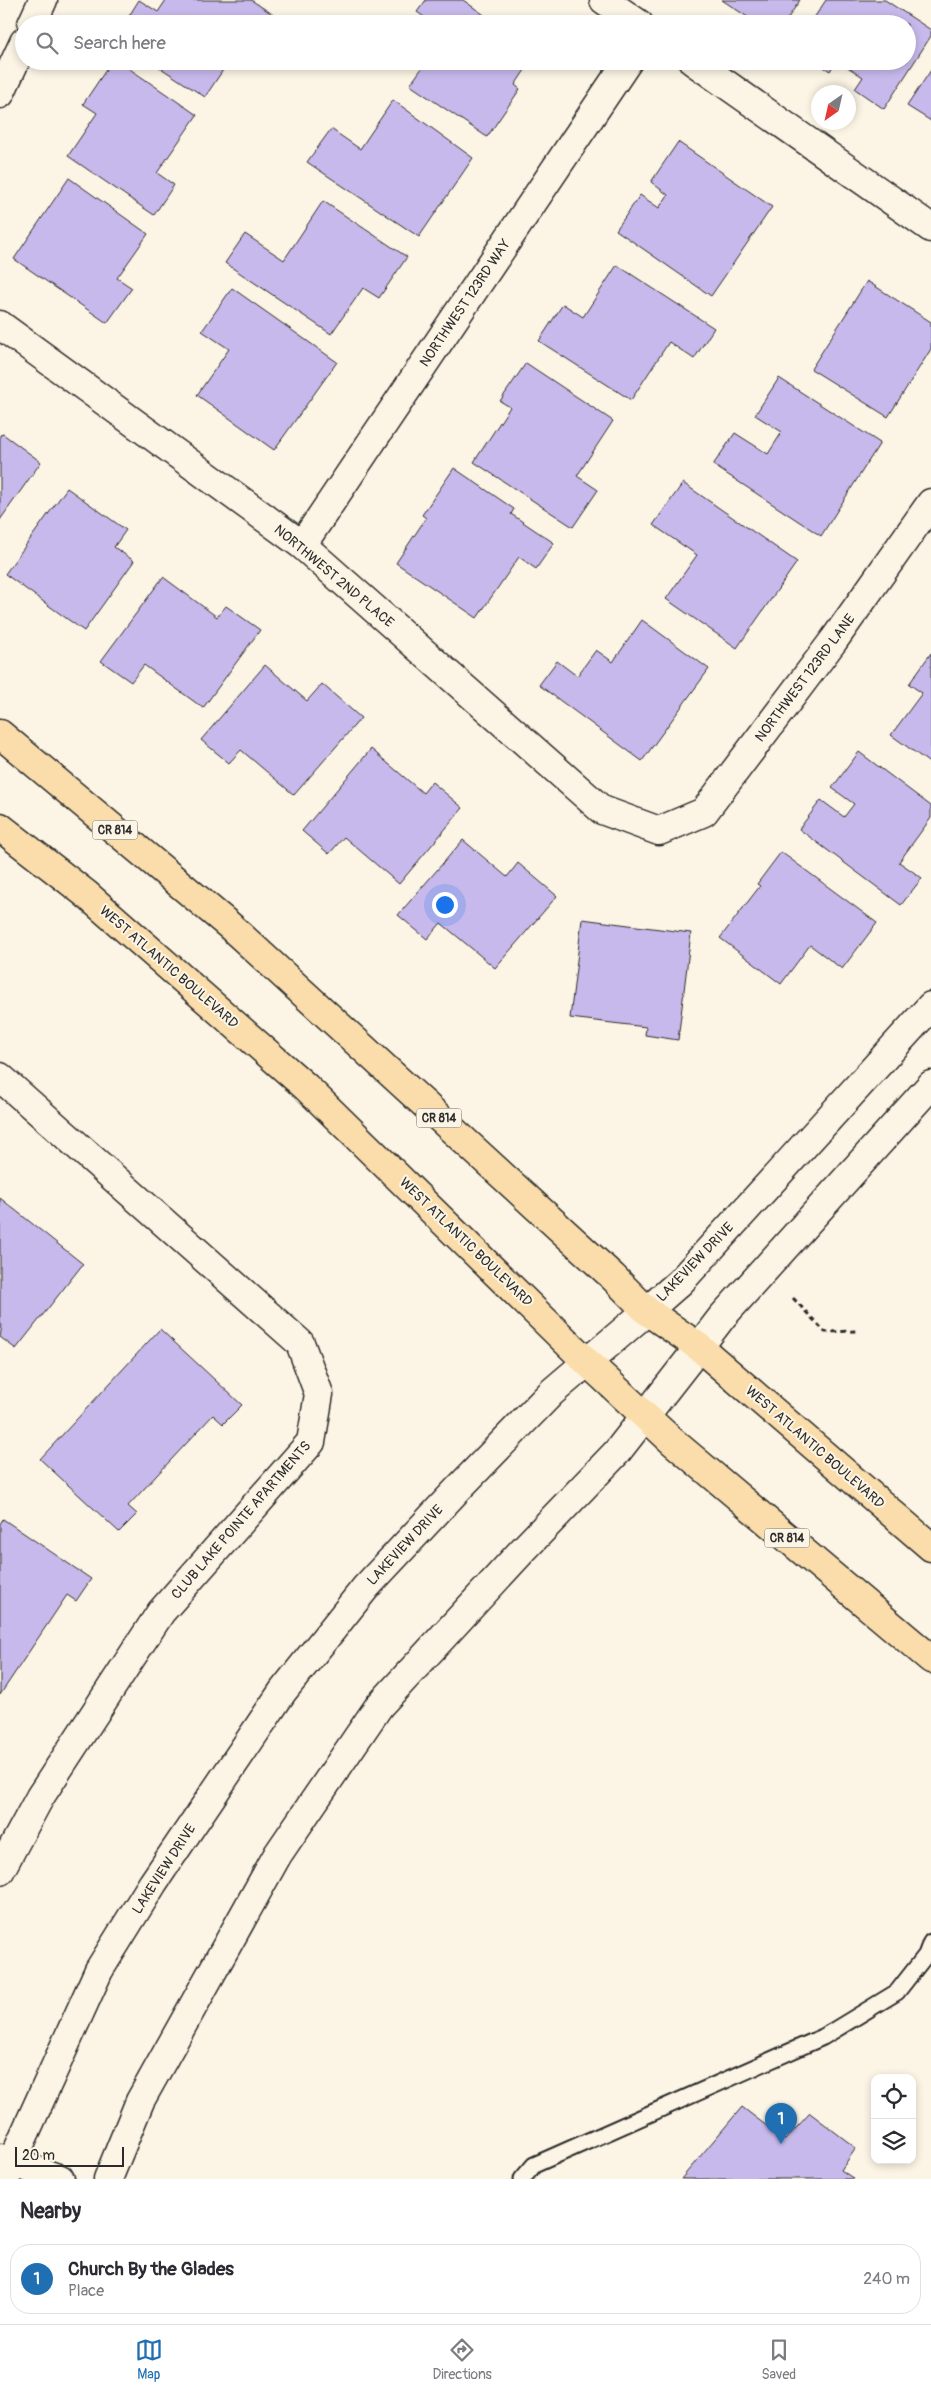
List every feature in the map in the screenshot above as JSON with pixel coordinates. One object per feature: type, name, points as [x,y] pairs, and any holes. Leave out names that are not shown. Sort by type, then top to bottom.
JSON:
[{"type":"main road","name":"WEST ATLANTIC BOULEVARD","points":[[0,734],[230,926],[612,1276],[647,1311],[699,1347],[931,1547]]},
{"type":"main road","name":"WEST ATLANTIC BOULEVARD","points":[[0,827],[86,894],[306,1087],[588,1362],[672,1440],[931,1659]]},
{"type":"street","points":[[36,15],[43,0]]},
{"type":"street","points":[[604,0],[626,15]]},
{"type":"street","points":[[0,94],[15,62]]},
{"type":"street","name":"NORTHWEST 123RD WAY","points":[[302,545],[622,70]]},
{"type":"street","points":[[706,70],[931,228]]},
{"type":"street","name":"NORTHWEST 2ND PLACE","points":[[0,325],[302,545],[602,810],[660,831]]},
{"type":"street","name":"NORTHWEST 123RD LANE","points":[[660,831],[704,812],[834,640],[931,503]]},
{"type":"street","name":"LAKEVIEW DRIVE","points":[[6,2166],[100,1970],[153,1883],[283,1691],[366,1587],[552,1392],[680,1282],[931,1006]]},
{"type":"street","name":"CLUB LAKE POINTE APARTMENTS","points":[[0,1078],[300,1343],[319,1394],[311,1442],[161,1612],[40,1797],[0,1871]]},
{"type":"street","points":[[108,2179],[140,2101],[278,1854],[380,1706],[522,1551],[617,1452],[722,1317],[931,1085]]},
{"type":"street","points":[[6,2166],[60,2179]]},
{"type":"lane","points":[[522,2179],[534,2165],[823,2037],[897,1992],[926,1955],[931,1942]]},
{"type":"path","points":[[793,1298],[825,1332],[858,1331]]},
{"type":"building","points":[[139,0],[158,12],[166,0],[251,0],[274,15],[130,15]]},
{"type":"building","points":[[426,0],[463,0],[484,15],[421,15],[417,12]]},
{"type":"building","points":[[722,0],[800,0],[790,15],[744,15]]},
{"type":"building","points":[[826,0],[885,0],[908,15],[816,15]]},
{"type":"building","points":[[916,20],[931,30],[931,36],[916,59]]},
{"type":"building","points":[[106,70],[131,70],[197,115],[157,173],[174,185],[154,215],[68,156],[97,113],[83,104]]},
{"type":"building","points":[[164,70],[223,70],[205,97]]},
{"type":"building","points":[[421,70],[525,70],[515,85],[520,89],[487,137],[410,85]]},
{"type":"building","points":[[852,70],[909,70],[884,109],[856,90],[863,77]]},
{"type":"building","points":[[931,70],[931,121],[907,106]]},
{"type":"building","points":[[393,100],[473,158],[419,237],[307,162],[331,129],[360,149]]},
{"type":"building","points":[[678,142],[772,207],[711,296],[616,230],[640,195],[659,208],[668,195],[651,182]]},
{"type":"building","points":[[69,178],[148,234],[117,278],[132,288],[107,323],[14,259]]},
{"type":"building","points":[[323,201],[407,257],[379,298],[363,288],[331,334],[225,263],[245,234],[284,260]]},
{"type":"building","points":[[617,265],[714,328],[694,359],[669,342],[631,400],[539,341],[563,304],[583,317]]},
{"type":"building","points":[[867,281],[931,322],[931,349],[888,417],[811,369]]},
{"type":"building","points":[[232,288],[337,362],[274,450],[197,395],[229,349],[202,331]]},
{"type":"building","points":[[526,363],[613,421],[577,476],[598,490],[573,527],[474,462],[510,407],[500,401]]},
{"type":"building","points":[[779,378],[880,443],[821,536],[713,465],[735,433],[768,454],[782,432],[755,415]]},
{"type":"building","points":[[3,434],[41,462],[0,520],[0,435]]},
{"type":"building","points":[[454,468],[514,509],[511,514],[554,543],[536,569],[519,557],[477,618],[396,563],[426,518],[422,515]]},
{"type":"building","points":[[683,483],[797,562],[737,648],[666,599],[697,555],[653,525]]},
{"type":"building","points":[[67,488],[126,530],[114,547],[134,561],[84,631],[5,574]]},
{"type":"building","points":[[163,577],[217,617],[226,606],[260,630],[203,708],[144,665],[131,682],[101,661]]},
{"type":"building","points":[[642,620],[709,669],[642,761],[539,685],[557,661],[577,676],[596,650],[613,662]]},
{"type":"building","points":[[931,653],[931,764],[891,735],[922,693],[909,684]]},
{"type":"building","points":[[265,665],[307,701],[322,684],[361,718],[294,795],[241,750],[229,763],[201,740]]},
{"type":"building","points":[[371,749],[423,793],[432,782],[463,808],[399,884],[344,837],[329,854],[302,831]]},
{"type":"building","points":[[859,752],[931,806],[931,818],[899,862],[922,878],[901,905],[799,829],[821,800],[844,817],[854,804],[832,788]]},
{"type":"building","points":[[463,840],[507,877],[518,863],[557,896],[495,968],[441,923],[427,939],[398,915]]},
{"type":"building","points":[[781,852],[877,923],[842,969],[810,945],[781,984],[720,938],[760,886],[757,884]]},
{"type":"building","points":[[582,919],[691,933],[678,1040],[645,1035],[646,1027],[570,1018]]},
{"type":"building","points":[[0,1198],[83,1264],[16,1349],[0,1337],[2,1325],[0,1324]]},
{"type":"building","points":[[160,1329],[242,1405],[223,1424],[213,1415],[128,1506],[137,1514],[119,1532],[40,1459]]},
{"type":"building","points":[[3,1519],[91,1579],[76,1601],[67,1595],[0,1695],[0,1524]]},
{"type":"building","points":[[742,2107],[785,2140],[810,2113],[856,2148],[841,2170],[854,2179],[681,2179]]},
{"type":"place","name":"Church By the Glades","points":[[781,2144]]}]
